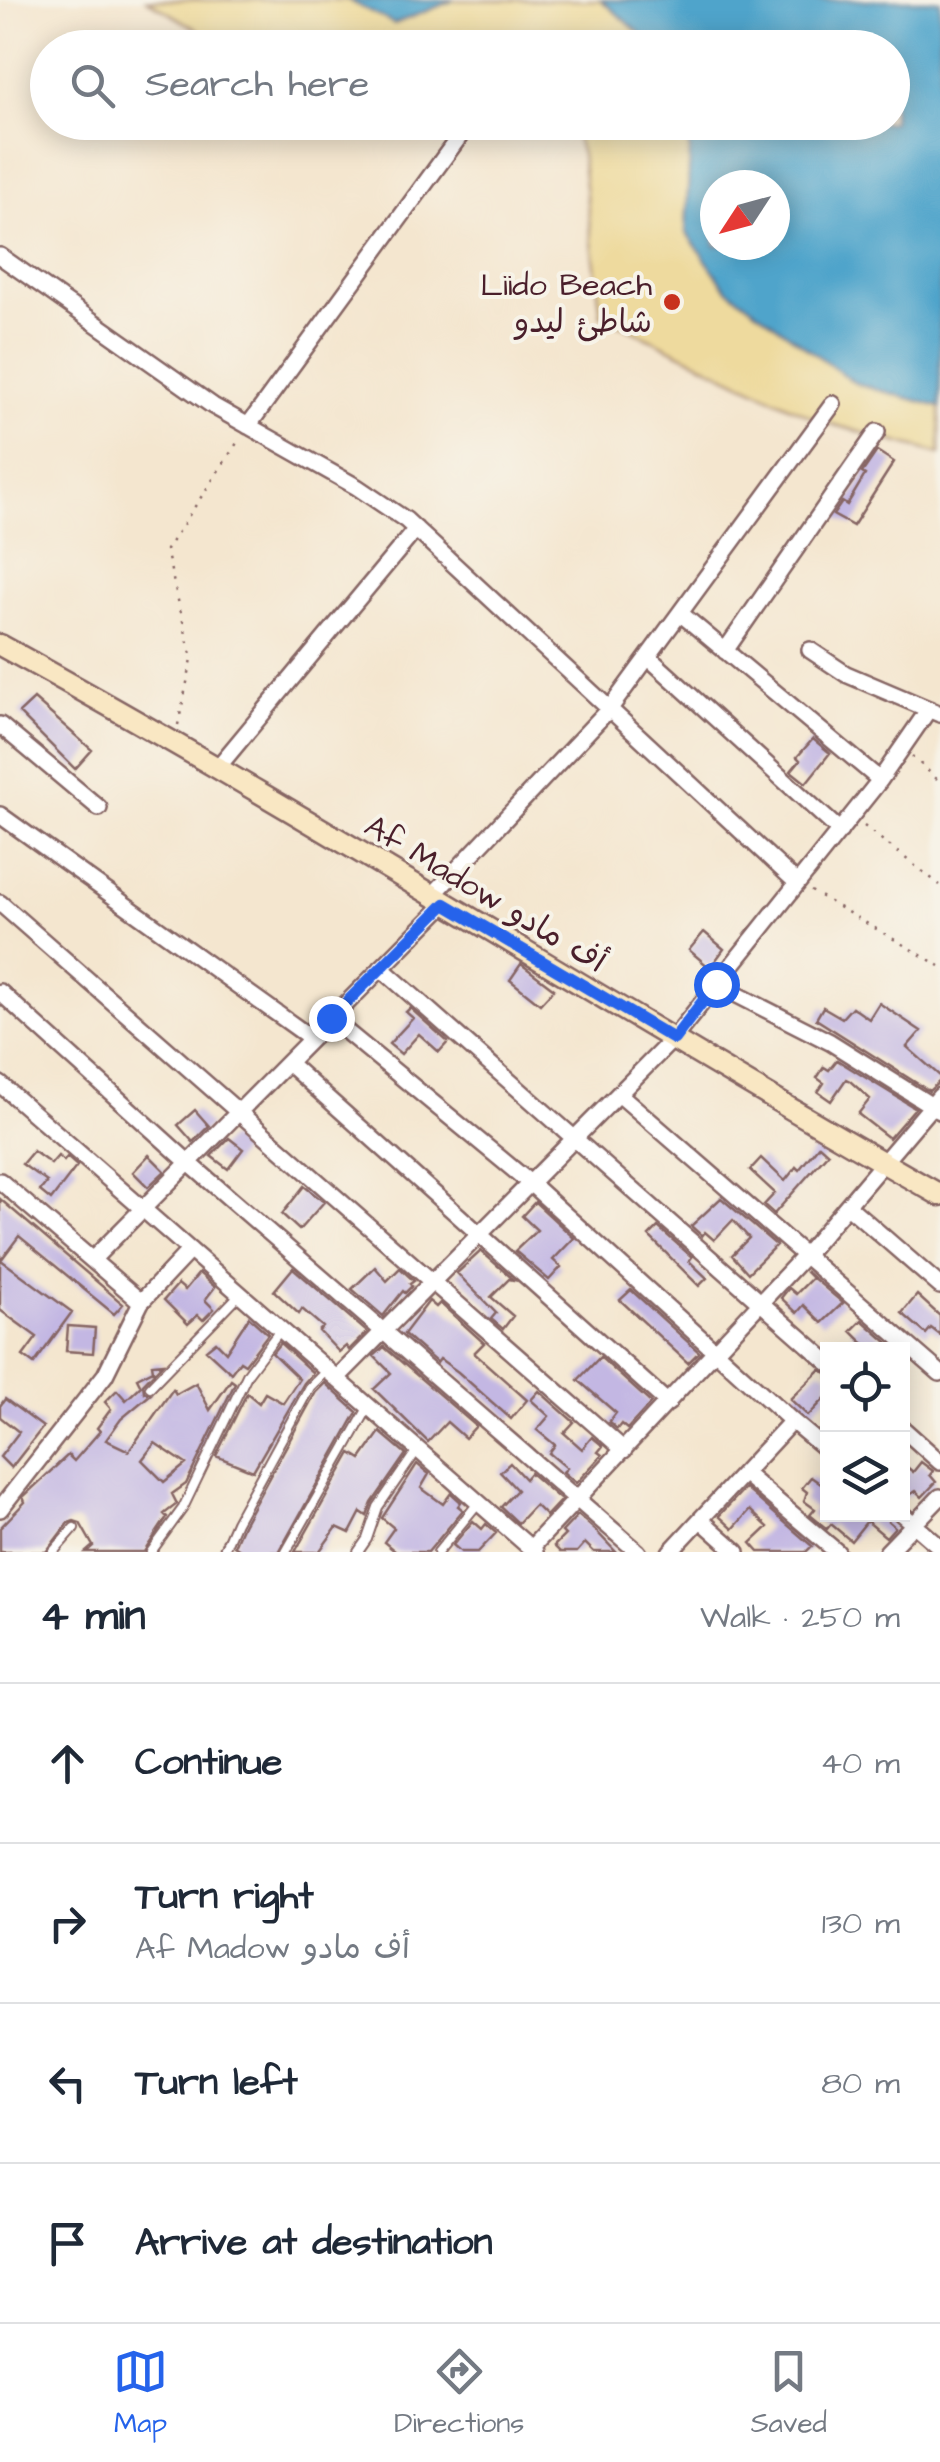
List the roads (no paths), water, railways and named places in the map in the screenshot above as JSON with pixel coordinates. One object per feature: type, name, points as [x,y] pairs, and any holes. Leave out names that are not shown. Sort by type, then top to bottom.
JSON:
[{"type":"street","points":[[248,426],[457,140]]},
{"type":"street","points":[[0,256],[114,338],[248,426],[357,487],[416,529],[796,882]]},
{"type":"street","points":[[92,1260],[381,968],[611,707],[833,404]]},
{"type":"street","points":[[725,650],[877,432]]},
{"type":"street","points":[[218,767],[416,529]]},
{"type":"street","points":[[680,613],[880,780]]},
{"type":"street","name":"Af Madow أف مادو","points":[[0,645],[170,738],[940,1195]]},
{"type":"street","points":[[332,1374],[384,1330],[674,1039],[934,711],[846,674],[810,650]]},
{"type":"street","points":[[648,657],[840,831]]},
{"type":"street","points":[[0,725],[99,808]]},
{"type":"street","points":[[0,815],[311,1038]]},
{"type":"street","points":[[0,903],[624,1450]]},
{"type":"street","points":[[381,968],[820,1355]]},
{"type":"street","points":[[0,1084],[479,1502],[525,1548],[578,1499],[716,1352],[937,1104],[830,1042],[716,984]]},
{"type":"street","points":[[0,992],[189,1162],[638,1552]]},
{"type":"street","points":[[331,1018],[530,1183],[820,1444]]},
{"type":"street","points":[[288,1062],[668,1403]]},
{"type":"street","points":[[619,1094],[940,1373]]},
{"type":"street","points":[[0,1181],[141,1302]]},
{"type":"street","points":[[848,1206],[940,1286]]},
{"type":"street","points":[[0,1509],[105,1375],[141,1302],[190,1250]]},
{"type":"street","points":[[670,1552],[792,1421]]},
{"type":"street","points":[[906,1432],[940,1462]]},
{"type":"street","points":[[744,1474],[838,1552]]},
{"type":"street","points":[[910,1518],[940,1497]]},
{"type":"street","points":[[701,1520],[738,1552]]},
{"type":"street","points":[[910,1521],[940,1548]]},
{"type":"street","points":[[887,1552],[906,1522]]},
{"type":"lane","points":[[150,1387],[240,1294]]},
{"type":"lane","points":[[151,1552],[183,1508],[248,1373],[281,1330]]},
{"type":"lane","points":[[223,1552],[310,1387],[332,1374]]},
{"type":"lane","points":[[286,1552],[369,1406]]},
{"type":"lane","points":[[358,1552],[378,1507],[418,1449]]},
{"type":"lane","points":[[438,1552],[479,1502]]},
{"type":"lane","points":[[53,1552],[74,1528]]},
{"type":"water","points":[[348,0],[454,0],[394,24]]},
{"type":"water","points":[[601,0],[940,0],[940,407],[855,383],[726,288],[706,260],[790,260],[790,170],[700,170],[700,252],[686,232],[690,150],[687,140],[910,140],[910,30],[636,30]]},
{"type":"place","name":"Liido Beach شاطئ ليدو","points":[[672,302]]}]
